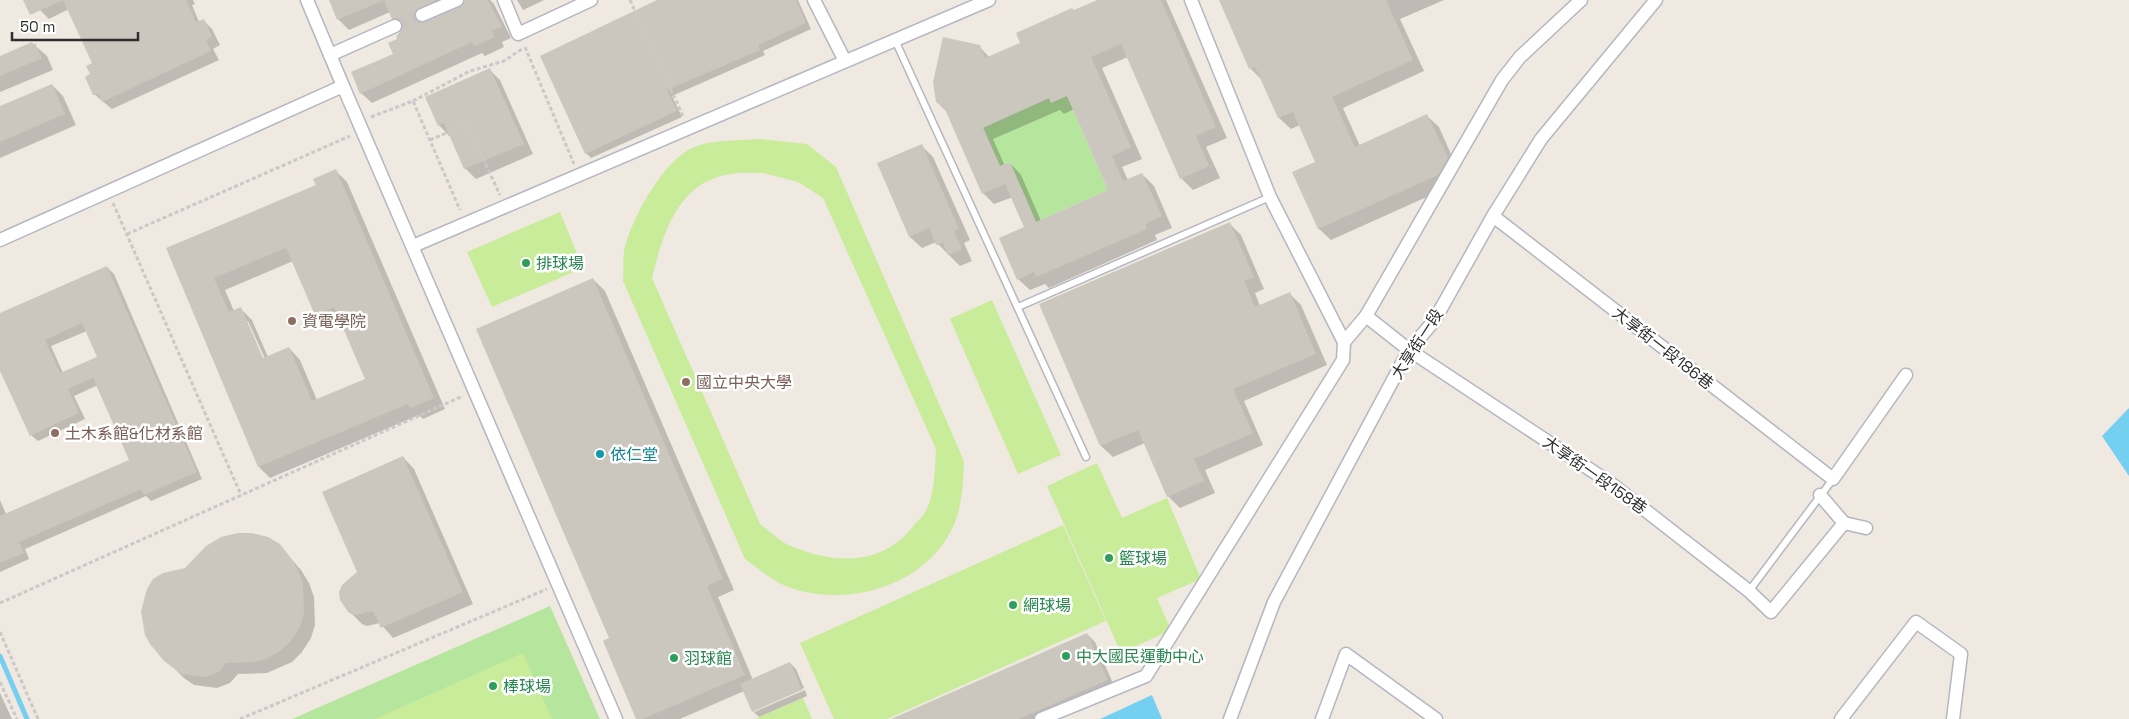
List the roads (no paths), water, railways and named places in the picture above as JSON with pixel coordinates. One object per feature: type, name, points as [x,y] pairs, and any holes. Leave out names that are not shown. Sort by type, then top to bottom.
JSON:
[{"type":"street","points":[[307,0],[616,719]]},
{"type":"street","points":[[422,15],[457,0]]},
{"type":"street","points":[[504,0],[518,34],[592,0]]},
{"type":"street","points":[[814,0],[845,61]]},
{"type":"street","points":[[412,246],[989,0]]},
{"type":"street","points":[[1041,719],[1146,676],[1343,360],[1344,342],[1270,197],[1191,0]]},
{"type":"street","points":[[1344,342],[1366,316],[1502,80],[1520,57],[1581,0]]},
{"type":"street","name":"大享街一段","points":[[1230,719],[1274,602],[1409,350],[1434,321],[1493,216],[1541,139],[1656,0]]},
{"type":"street","points":[[330,55],[395,26]]},
{"type":"street","points":[[0,240],[343,86]]},
{"type":"street","name":"大享街一段186巷","points":[[1493,216],[1833,479]]},
{"type":"street","name":"大享街一段158巷","points":[[1366,316],[1409,350],[1610,482],[1749,591],[1771,612],[1844,522]]},
{"type":"street","points":[[1833,479],[1906,375]]},
{"type":"street","points":[[1820,495],[1844,522],[1866,528]]},
{"type":"street","points":[[1841,719],[1916,622],[1961,654],[1954,719]]},
{"type":"street","points":[[1322,719],[1346,654],[1436,719]]},
{"type":"lane","points":[[895,40],[1086,456]]},
{"type":"lane","points":[[1018,307],[1270,197]]},
{"type":"lane","points":[[1749,591],[1833,479]]},
{"type":"water","points":[[2129,408],[2129,476],[2102,436]]},
{"type":"water","points":[[1152,695],[1162,719],[1100,719]]},
{"type":"waterway","points":[[0,656],[27,719]]},
{"type":"tunnel","points":[[395,26],[422,15]]},
{"type":"place","name":"排球場","points":[[526,263]]},
{"type":"place","name":"資電學院","points":[[292,321]]},
{"type":"place","name":"國立中央大學","points":[[686,382]]},
{"type":"place","name":"土木系館&化材系館","points":[[55,433]]},
{"type":"place","name":"依仁堂","points":[[600,454]]},
{"type":"place","name":"籃球場","points":[[1109,558]]},
{"type":"place","name":"網球場","points":[[1013,605]]},
{"type":"place","name":"中大國民運動中心","points":[[1066,656]]},
{"type":"place","name":"羽球館","points":[[674,658]]},
{"type":"place","name":"棒球場","points":[[493,686]]}]
